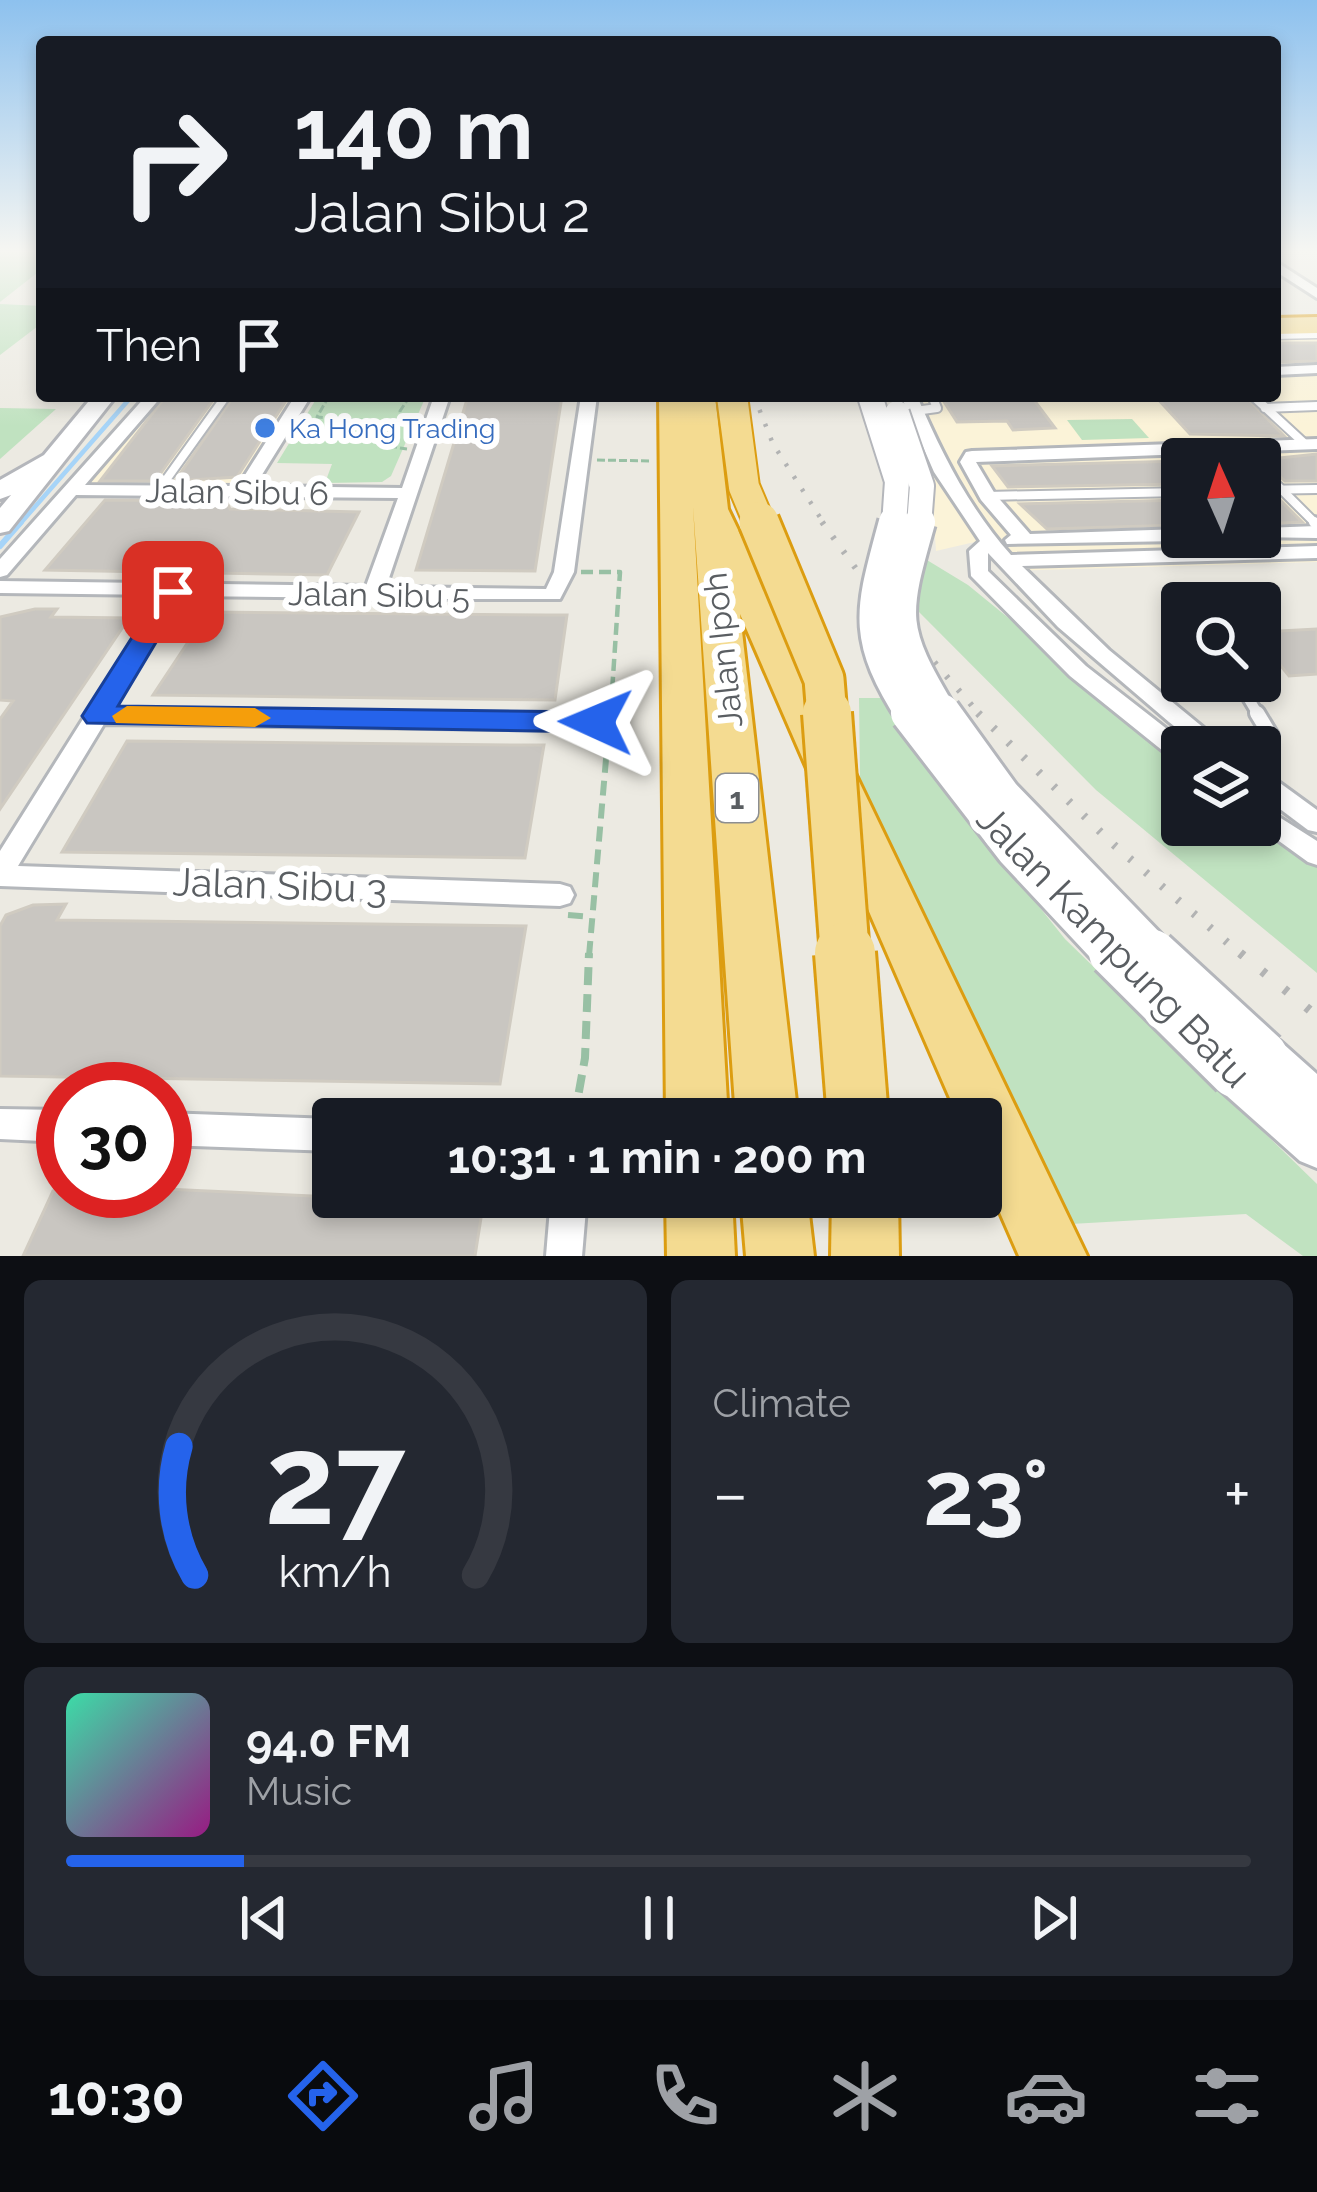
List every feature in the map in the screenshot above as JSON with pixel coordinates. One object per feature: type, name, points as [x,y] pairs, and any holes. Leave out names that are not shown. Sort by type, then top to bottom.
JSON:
[{"type":"highway","points":[[1281,326],[1317,325]]},
{"type":"highway","name":"Jalan Ipoh","points":[[673,402],[696,1098]]},
{"type":"highway","name":"Jalan Ipoh","points":[[701,402],[765,1098]]},
{"type":"highway","points":[[733,402],[744,487],[824,679],[856,1098]]},
{"type":"highway","points":[[709,504],[1053,1256]]},
{"type":"highway","points":[[700,1218],[701,1256]]},
{"type":"highway","points":[[776,1218],[780,1256]]},
{"type":"street","points":[[1281,370],[1317,370]]},
{"type":"street","points":[[0,525],[100,402]]},
{"type":"street","points":[[0,571],[149,402]]},
{"type":"street","points":[[243,492],[299,402]]},
{"type":"street","points":[[373,596],[440,402]]},
{"type":"street","points":[[563,572],[588,402]]},
{"type":"street","name":"Jalan Kampung Batu","points":[[872,402],[898,484],[897,512],[875,572],[872,626],[879,657],[908,713],[1006,844],[1249,1064],[1317,1104]]},
{"type":"street","name":"Jalan Kampung Batu","points":[[905,402],[922,509],[899,578],[898,619],[917,680],[986,775],[1144,945],[1317,1145]]},
{"type":"street","points":[[906,402],[943,473],[1005,561],[1110,664],[1188,726]]},
{"type":"street","points":[[0,491],[73,433]]},
{"type":"street","points":[[1281,448],[1311,444]]},
{"type":"street","points":[[1024,539],[987,496],[968,462],[982,453],[1161,453]]},
{"type":"street","name":"Jalan Sibu 6","points":[[68,490],[405,494]]},
{"type":"street","points":[[1281,532],[1317,529]]},
{"type":"street","points":[[1161,536],[990,542],[980,551],[978,572],[1078,671],[1161,736]]},
{"type":"street","points":[[1005,561],[1317,552]]},
{"type":"street","name":"Jalan Sibu 5","points":[[0,587],[553,596],[563,572]]},
{"type":"street","points":[[0,874],[173,592]]},
{"type":"street","points":[[98,716],[596,722]]},
{"type":"street","points":[[1281,805],[1315,843]]},
{"type":"street","points":[[1281,825],[1315,843]]},
{"type":"street","name":"Jalan Sibu 3","points":[[0,874],[567,905]]},
{"type":"street","points":[[0,1124],[36,1125]]},
{"type":"street","points":[[192,1130],[312,1134]]},
{"type":"street","points":[[564,1256],[567,1218]]},
{"type":"lane","points":[[1281,336],[1317,335]]},
{"type":"lane","points":[[158,491],[222,402]]},
{"type":"lane","points":[[910,402],[937,408],[934,402]]},
{"type":"lane","points":[[1259,402],[1311,444]]},
{"type":"lane","points":[[1265,408],[1317,406]]},
{"type":"lane","points":[[1281,490],[1317,488]]},
{"type":"lane","points":[[1281,490],[1317,529]]},
{"type":"lane","points":[[0,491],[29,491]]},
{"type":"lane","points":[[987,496],[1161,492]]},
{"type":"path","points":[[326,402],[317,417],[431,426]]},
{"type":"path","points":[[401,423],[400,411],[406,402]]},
{"type":"path","points":[[360,438],[386,422]]},
{"type":"path","points":[[286,425],[340,426],[388,449],[423,449]]},
{"type":"path","points":[[579,460],[652,461]]},
{"type":"path","points":[[563,572],[620,572],[590,917],[585,1058],[578,1098]]},
{"type":"path","points":[[567,905],[590,917]]},
{"type":"shaded area","points":[[1317,332],[1317,562],[1007,571],[979,541],[936,551],[931,476],[902,402],[1281,402],[1281,333]]},
{"type":"shaded area","points":[[144,402],[292,402],[239,489],[68,486]]},
{"type":"green space","points":[[0,309],[36,309],[36,328],[0,355]]},
{"type":"green space","points":[[314,402],[423,402],[391,476],[382,482],[325,483],[332,464],[277,463]]},
{"type":"green space","points":[[0,408],[56,409],[0,459]]},
{"type":"green space","points":[[1132,419],[1149,438],[1082,440],[1067,420]]},
{"type":"green space","points":[[922,557],[968,585],[1161,742],[1161,844],[1096,790],[917,610]]},
{"type":"green space","points":[[859,698],[882,698],[920,758],[1065,939],[1317,1184],[1317,1256],[1303,1256],[1246,1214],[1071,1224],[860,778]]},
{"type":"green space","points":[[1281,840],[1317,865],[1317,973],[1164,846],[1281,846]]},
{"type":"building","points":[[1281,343],[1317,343],[1317,361],[1281,362]]},
{"type":"building","points":[[161,402],[212,402],[155,481],[100,481]]},
{"type":"building","points":[[230,402],[285,402],[237,477],[175,481]]},
{"type":"building","points":[[466,402],[561,402],[535,571],[416,570]]},
{"type":"building","points":[[944,402],[1036,402],[1055,428],[1013,430],[1007,421],[957,422]]},
{"type":"building","points":[[1161,402],[1251,402],[1284,436],[1190,434]]},
{"type":"building","points":[[1317,454],[1317,481],[1285,481],[1281,458]]},
{"type":"building","points":[[1161,462],[1161,484],[1008,487],[992,466]]},
{"type":"building","points":[[105,500],[226,501],[230,509],[359,512],[327,575],[45,570]]},
{"type":"building","points":[[1161,501],[1161,526],[1047,529],[1020,504]]},
{"type":"building","points":[[1281,501],[1302,522],[1281,523]]},
{"type":"building","points":[[57,609],[51,617],[129,618],[0,809],[0,719],[13,701],[0,700],[0,617]]},
{"type":"building","points":[[208,612],[567,615],[555,700],[153,695]]},
{"type":"building","points":[[1317,629],[1317,674],[1289,676],[1281,666],[1281,631]]},
{"type":"building","points":[[127,741],[544,745],[525,858],[62,852]]},
{"type":"building","points":[[66,904],[57,920],[526,926],[500,1084],[192,1079],[192,1062],[36,1062],[36,1077],[0,1076],[0,926],[6,915],[33,905]]},
{"type":"building","points":[[192,1190],[312,1196],[312,1218],[481,1218],[475,1256],[23,1256],[41,1218],[192,1218]]},
{"type":"waterway","points":[[19,525],[127,402]]},
{"type":"waterway","points":[[0,546],[21,522]]},
{"type":"railway","points":[[756,402],[773,444],[825,525]]},
{"type":"railway","points":[[822,522],[870,588],[981,715]]},
{"type":"railway","points":[[981,715],[1114,845],[1243,956]]},
{"type":"railway","points":[[1240,953],[1317,1016]]},
{"type":"slow traffic","points":[[127,716],[255,718]]},
{"type":"place","name":"Ka Hong Trading","points":[[265,428]]},
{"type":"route","points":[[173,592],[98,716],[596,722]]}]
